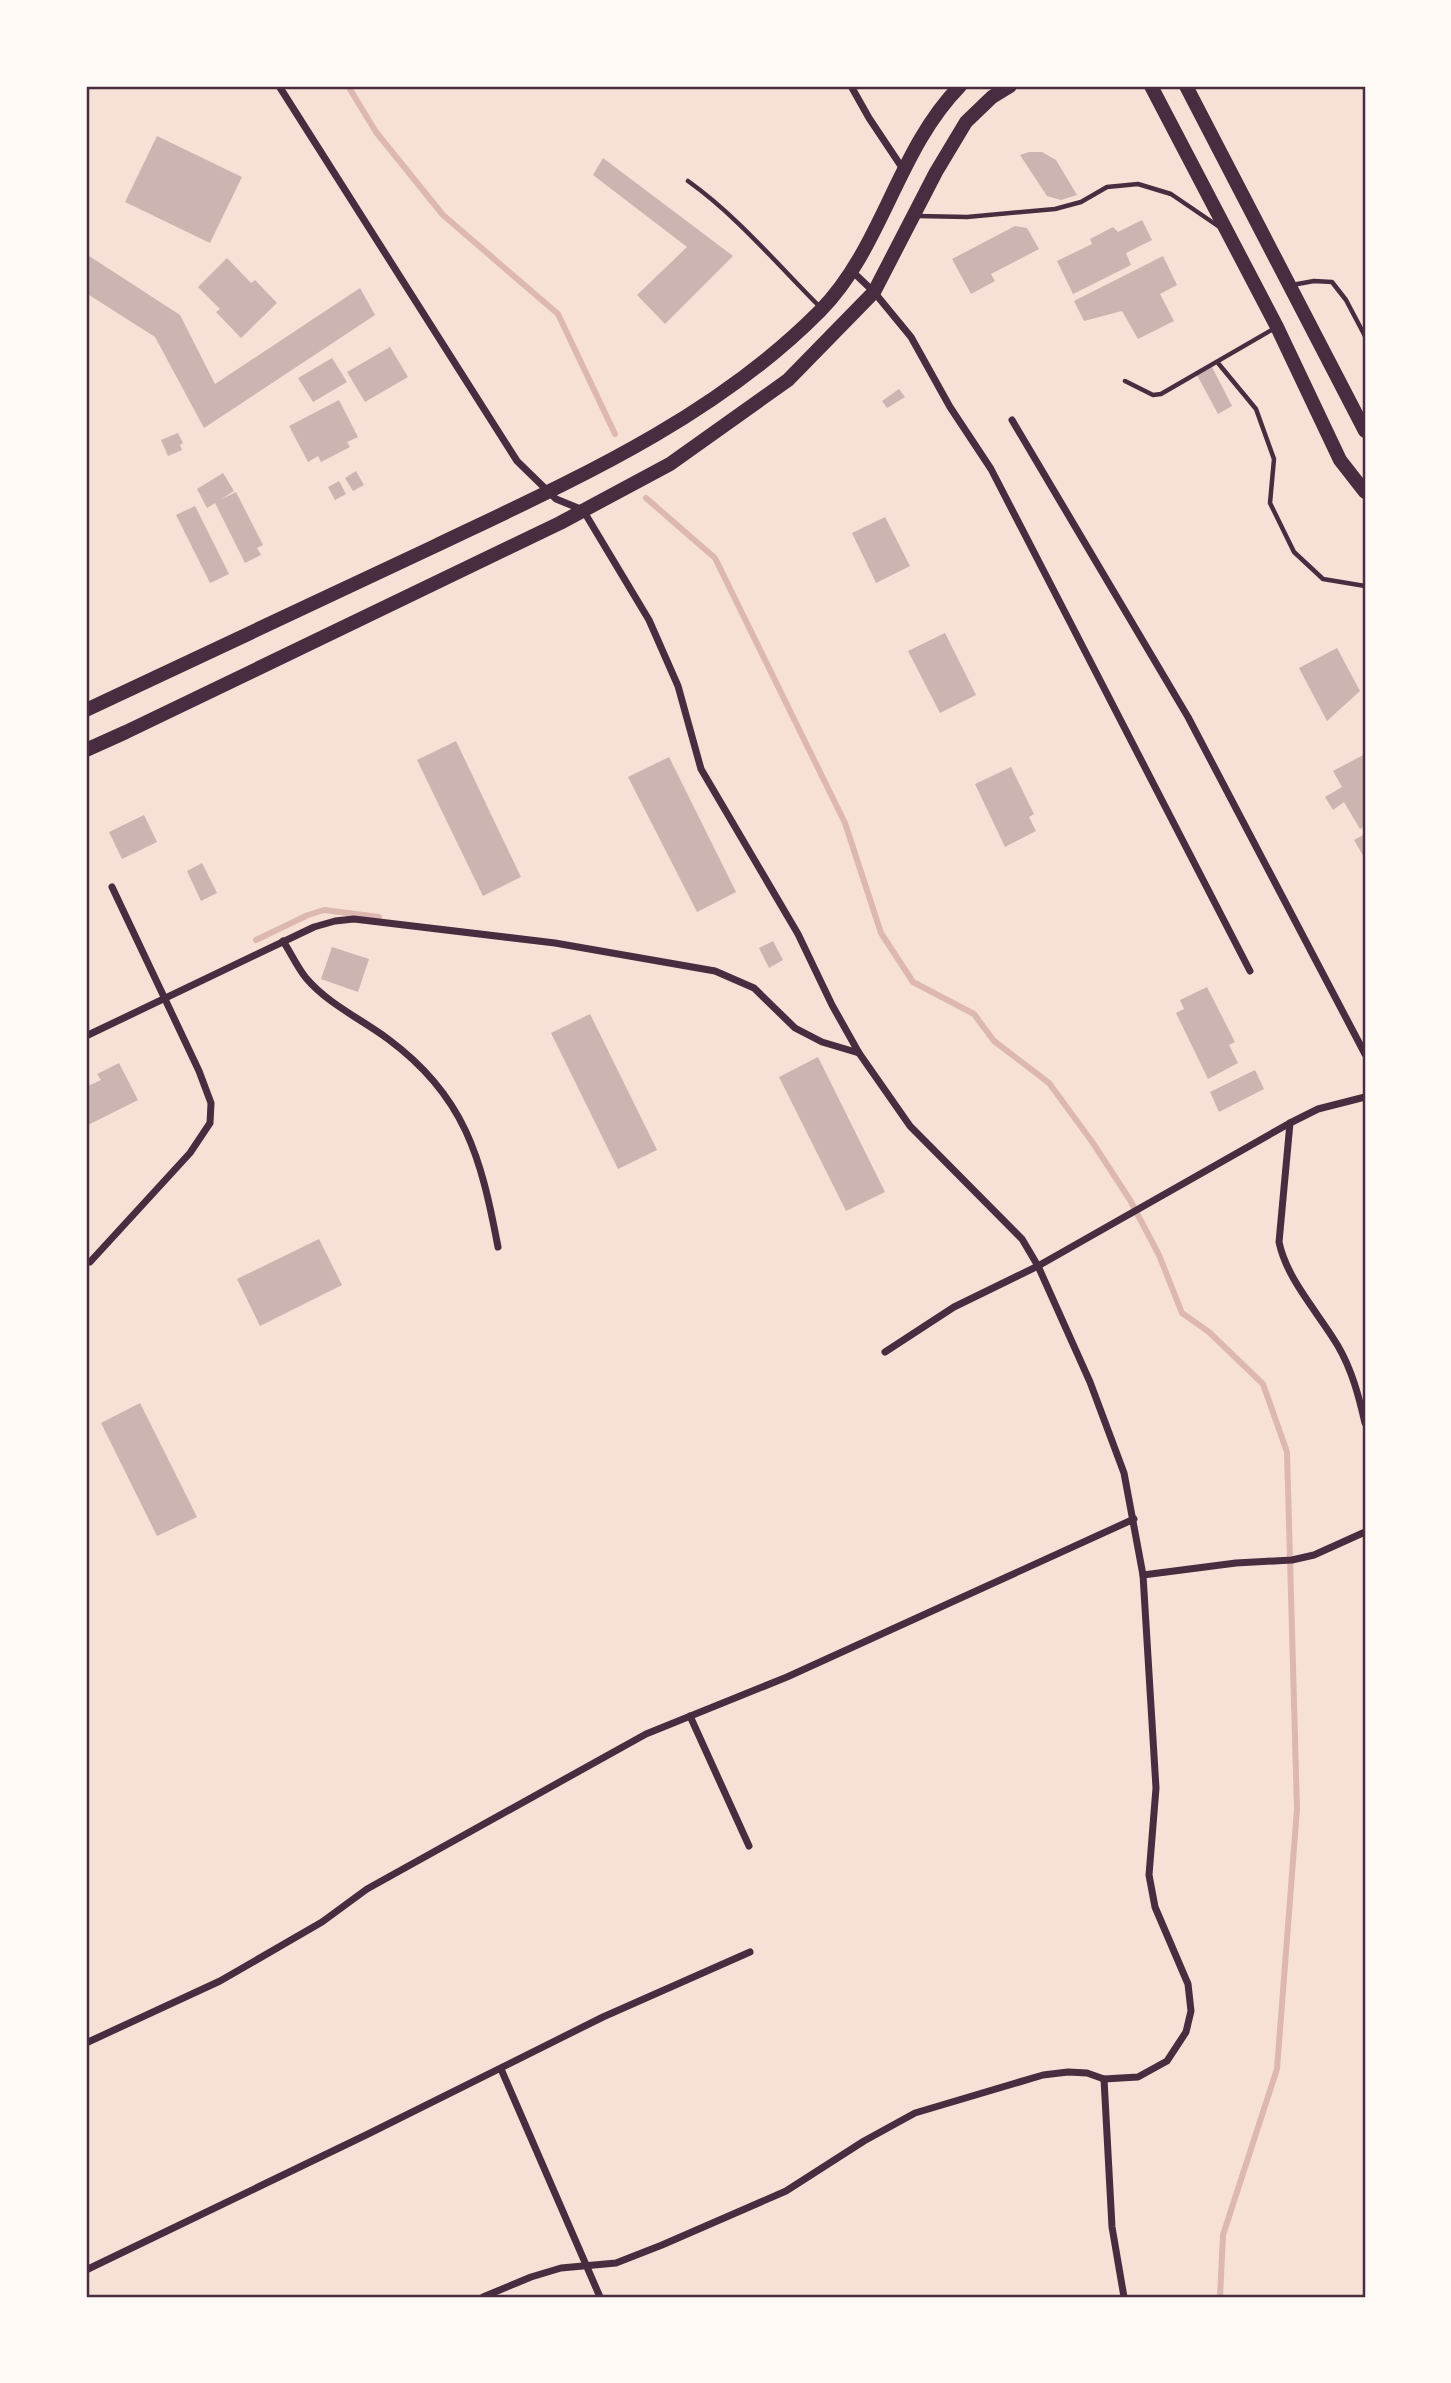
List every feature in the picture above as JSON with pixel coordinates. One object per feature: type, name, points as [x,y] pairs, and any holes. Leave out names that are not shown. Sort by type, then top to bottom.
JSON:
[{"type":"main road","points":[[86,710],[548,492],[637,446],[698,409],[783,346],[822,309],[852,271],[929,122],[960,86]]},
{"type":"main road","points":[[86,750],[583,510],[670,464],[788,380],[874,292],[936,172],[966,122],[992,97],[1010,86]]},
{"type":"main road","points":[[1151,86],[1277,327],[1340,460],[1365,492]]},
{"type":"main road","points":[[1186,86],[1365,431]]},
{"type":"street","points":[[279,86],[517,461],[548,492],[568,506],[583,510],[649,620],[678,686],[701,769],[798,934],[832,1005],[859,1053],[911,1126],[1022,1239],[1038,1266],[1090,1382],[1124,1473],[1134,1519],[1143,1574],[1156,1788],[1149,1875],[1155,1907],[1188,1984],[1191,2011],[1186,2032],[1167,2061],[1138,2077],[1104,2079],[1087,2073],[1043,2075],[915,2113],[864,2141],[786,2191],[616,2263],[561,2268],[483,2297]]},
{"type":"street","points":[[851,86],[904,170]]},
{"type":"street","points":[[852,271],[874,292],[911,337],[950,407],[991,469],[1250,971]]},
{"type":"street","points":[[1012,420],[1188,717],[1365,1054]]},
{"type":"street","points":[[90,1262],[190,1153],[210,1123],[211,1103],[166,998],[111,887]]},
{"type":"street","points":[[86,1036],[314,927],[354,919],[555,943],[715,971],[754,988],[795,1028],[822,1042],[859,1053]]},
{"type":"street","points":[[283,941],[306,978],[331,1000],[389,1040],[432,1078],[455,1108],[470,1139],[486,1185],[498,1247]]},
{"type":"street","points":[[885,1352],[954,1307],[1038,1266],[1290,1122],[1318,1109],[1365,1097]]},
{"type":"street","points":[[1290,1122],[1279,1242],[1283,1261],[1340,1349],[1356,1386],[1365,1423]]},
{"type":"street","points":[[86,2043],[220,1981],[322,1922],[367,1889],[646,1734],[787,1677],[1134,1519]]},
{"type":"street","points":[[1143,1574],[1236,1563],[1292,1560],[1314,1555],[1365,1532]]},
{"type":"street","points":[[690,1716],[749,1846]]},
{"type":"street","points":[[86,2270],[603,2017],[750,1952]]},
{"type":"street","points":[[501,2068],[600,2297]]},
{"type":"street","points":[[1104,2079],[1112,2227],[1124,2297]]},
{"type":"lane","points":[[688,181],[730,213],[822,309]]},
{"type":"lane","points":[[914,216],[967,217],[1055,209],[1081,202],[1107,187],[1138,184],[1171,194],[1229,233]]},
{"type":"lane","points":[[1290,285],[1314,281],[1332,282],[1346,300],[1365,336]]},
{"type":"lane","points":[[1125,381],[1153,395],[1161,394],[1277,327]]},
{"type":"lane","points":[[1218,363],[1256,409],[1274,459],[1270,503],[1294,552],[1323,579],[1365,586]]},
{"type":"building","points":[[157,136],[242,177],[210,243],[125,202]]},
{"type":"building","points":[[1042,152],[1056,160],[1077,195],[1061,200],[1047,196],[1020,155]]},
{"type":"building","points":[[603,158],[733,256],[665,324],[637,295],[687,247],[593,175]]},
{"type":"building","points":[[1142,220],[1152,240],[1126,253],[1131,265],[1073,294],[1057,261],[1092,244],[1090,239],[1113,227],[1118,232]]},
{"type":"building","points":[[1015,226],[1027,228],[1039,249],[991,274],[995,281],[971,294],[952,259]]},
{"type":"building","points":[[86,254],[180,315],[215,384],[360,288],[375,315],[204,428],[155,337],[86,293]]},
{"type":"building","points":[[1163,256],[1177,285],[1160,294],[1174,321],[1138,339],[1122,311],[1084,321],[1074,301]]},
{"type":"building","points":[[227,258],[251,283],[255,280],[277,303],[241,338],[216,312],[220,309],[198,287]]},
{"type":"building","points":[[390,347],[408,377],[365,402],[347,372]]},
{"type":"building","points":[[332,358],[347,382],[313,402],[298,378]]},
{"type":"building","points":[[1212,367],[1232,406],[1218,414],[1197,375]]},
{"type":"building","points":[[899,389],[905,397],[887,408],[882,401]]},
{"type":"building","points":[[339,400],[358,437],[347,442],[350,447],[321,462],[318,456],[308,462],[289,426]]},
{"type":"building","points":[[178,433],[183,443],[180,445],[182,450],[168,456],[161,440]]},
{"type":"building","points":[[356,471],[364,485],[353,491],[345,478]]},
{"type":"building","points":[[223,473],[234,491],[220,500],[236,492],[263,545],[257,548],[261,555],[245,563],[215,503],[207,508],[197,489]]},
{"type":"building","points":[[339,481],[346,494],[335,500],[328,487]]},
{"type":"building","points":[[195,506],[229,574],[210,583],[176,515]]},
{"type":"building","points":[[885,517],[910,566],[876,583],[852,533]]},
{"type":"building","points":[[945,633],[976,695],[940,713],[908,651]]},
{"type":"building","points":[[1337,648],[1360,691],[1327,721],[1299,668]]},
{"type":"building","points":[[456,741],[521,877],[483,896],[417,760]]},
{"type":"building","points":[[1365,754],[1365,826],[1360,829],[1344,802],[1333,810],[1325,797],[1342,787],[1333,771]]},
{"type":"building","points":[[669,757],[736,892],[697,912],[628,777]]},
{"type":"building","points":[[1011,767],[1034,814],[1029,817],[1036,831],[1005,847],[975,784]]},
{"type":"building","points":[[144,815],[157,842],[122,859],[109,832]]},
{"type":"building","points":[[1365,834],[1365,859],[1354,840]]},
{"type":"building","points":[[202,863],[217,893],[201,901],[187,871]]},
{"type":"building","points":[[773,941],[783,960],[769,968],[759,948]]},
{"type":"building","points":[[332,947],[369,959],[358,992],[321,979]]},
{"type":"building","points":[[1207,987],[1235,1042],[1229,1045],[1238,1063],[1208,1079],[1176,1013],[1184,1009],[1180,1000]]},
{"type":"building","points":[[590,1014],[657,1150],[618,1169],[551,1033]]},
{"type":"building","points":[[818,1057],[885,1192],[846,1211],[779,1077]]},
{"type":"building","points":[[119,1063],[138,1100],[86,1126],[86,1087],[101,1080],[97,1074]]},
{"type":"building","points":[[1255,1070],[1264,1089],[1219,1112],[1210,1092]]},
{"type":"building","points":[[319,1239],[342,1285],[260,1326],[237,1279]]},
{"type":"building","points":[[140,1403],[197,1517],[157,1536],[101,1423]]},
{"type":"waterway","points":[[348,86],[376,132],[443,215],[558,314],[615,434]]},
{"type":"waterway","points":[[646,498],[715,558],[845,823],[881,933],[913,982],[974,1014],[994,1041],[1049,1083],[1130,1200],[1159,1255],[1182,1313],[1209,1332],[1263,1384],[1287,1452],[1297,1809],[1277,2069],[1223,2235],[1220,2297]]},
{"type":"waterway","points":[[256,940],[324,910],[379,917]]}]
